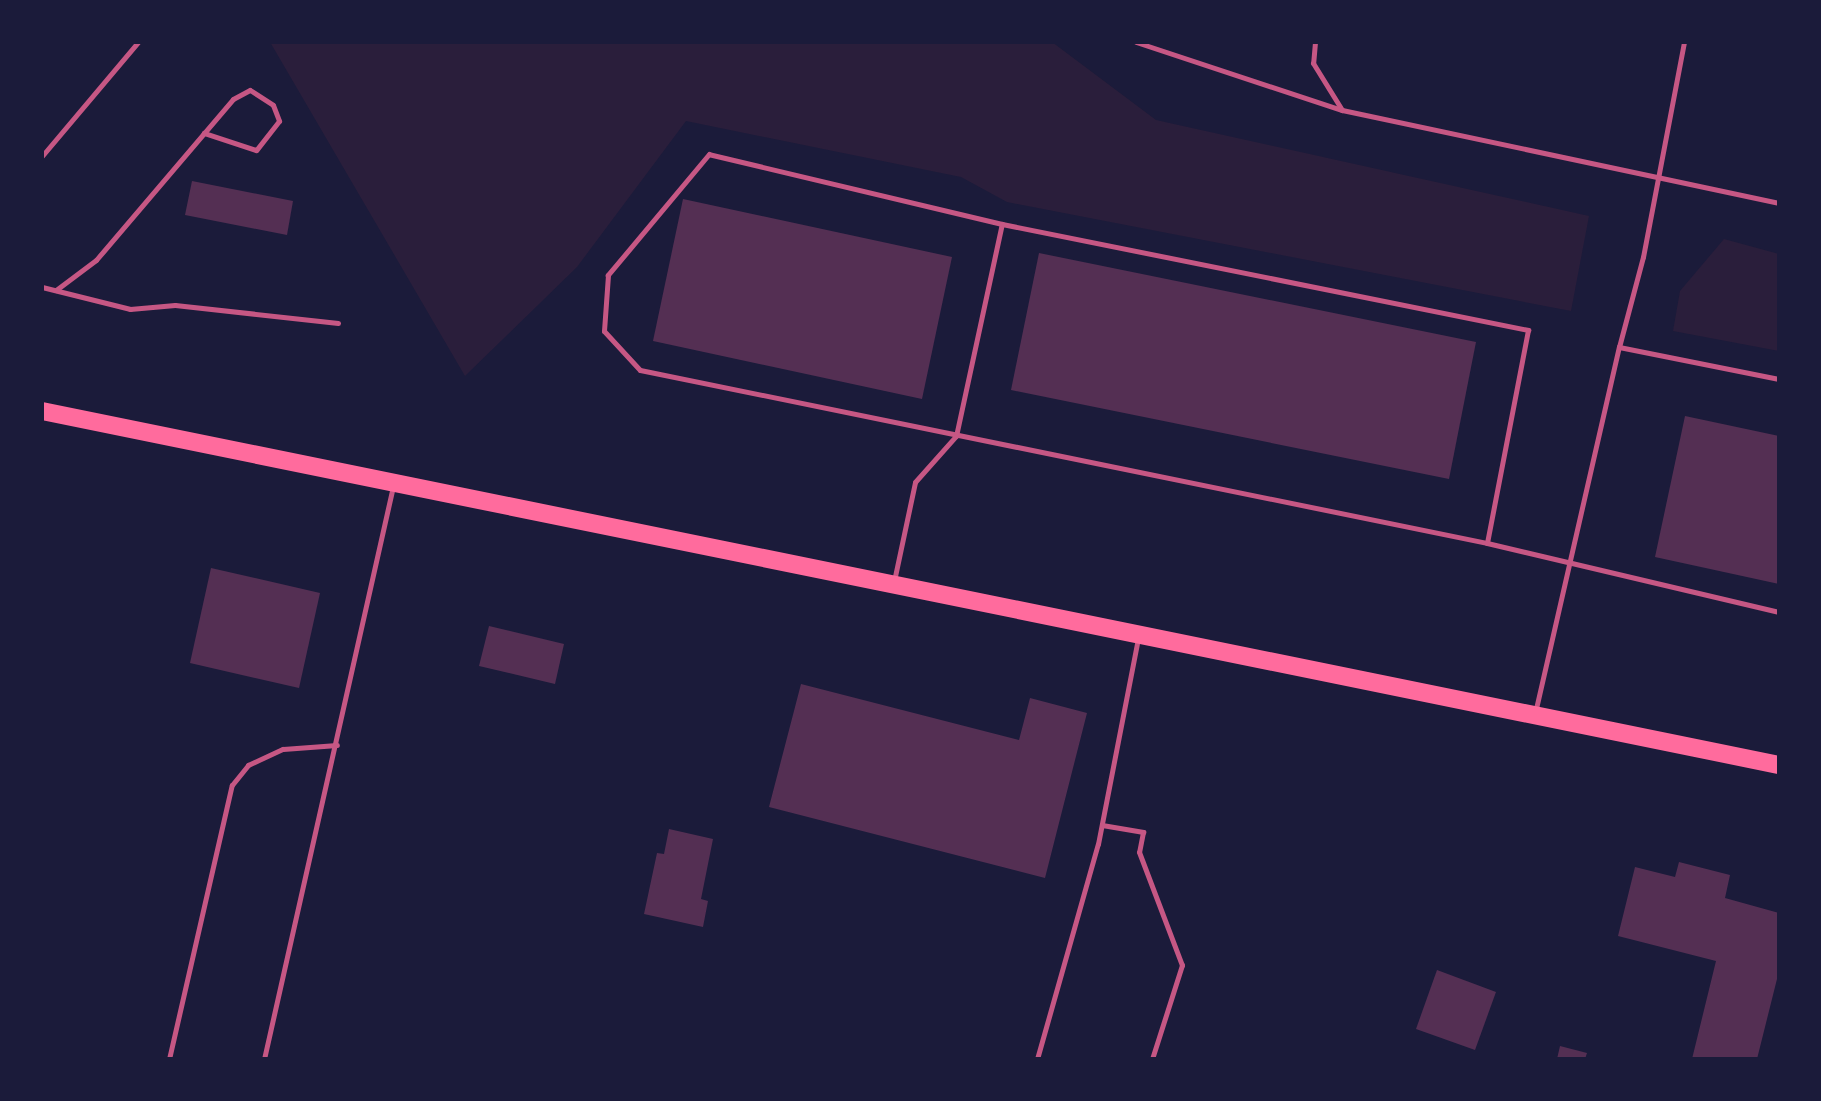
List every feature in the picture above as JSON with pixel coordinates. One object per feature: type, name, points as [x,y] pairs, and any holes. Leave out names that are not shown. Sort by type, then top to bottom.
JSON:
[{"type":"main road","points":[[42,411],[1779,765]]},
{"type":"lane","points":[[42,156],[138,42]]},
{"type":"lane","points":[[1136,42],[1342,110],[1657,180],[1779,203]]},
{"type":"lane","points":[[1315,42],[1313,63],[1342,110]]},
{"type":"lane","points":[[1534,715],[1657,180],[1684,42]]},
{"type":"lane","points":[[56,290],[96,260],[204,133],[233,99],[250,90],[273,105],[279,121],[256,150],[204,133]]},
{"type":"lane","points":[[1487,543],[1528,330],[1002,224],[709,154],[608,275],[604,331],[640,370],[1487,543],[1570,565],[1779,612]]},
{"type":"lane","points":[[893,584],[915,482],[956,436],[1002,224]]},
{"type":"lane","points":[[42,287],[130,309],[176,305],[338,323]]},
{"type":"lane","points":[[1619,347],[1779,379]]},
{"type":"lane","points":[[264,1059],[394,483]]},
{"type":"lane","points":[[1037,1059],[1102,825],[1139,635]]},
{"type":"lane","points":[[169,1059],[232,785],[248,765],[283,749],[337,745]]},
{"type":"lane","points":[[1102,825],[1143,832],[1139,852],[1182,965],[1152,1059]]},
{"type":"shaded area","points":[[270,42],[1052,42],[1156,120],[1589,216],[1571,311],[1007,202],[961,177],[686,121],[577,267],[465,376]]},
{"type":"shaded area","points":[[1724,239],[1779,254],[1779,351],[1673,331],[1680,291]]},
{"type":"building","points":[[192,181],[293,201],[287,235],[185,215]]},
{"type":"building","points":[[683,199],[952,257],[922,399],[653,341]]},
{"type":"building","points":[[1039,253],[1476,342],[1449,479],[1011,390]]},
{"type":"building","points":[[1685,416],[1779,436],[1779,584],[1655,557]]},
{"type":"building","points":[[211,568],[320,593],[299,688],[190,663]]},
{"type":"building","points":[[489,626],[564,644],[555,684],[479,666]]},
{"type":"building","points":[[801,684],[1019,740],[1030,698],[1087,713],[1045,878],[769,807]]},
{"type":"building","points":[[669,829],[713,839],[701,899],[708,901],[703,927],[644,914],[657,853],[664,854]]},
{"type":"building","points":[[1679,862],[1730,875],[1725,898],[1779,913],[1779,971],[1757,1059],[1692,1059],[1716,961],[1618,936],[1635,867],[1675,877]]},
{"type":"building","points":[[1437,970],[1496,992],[1475,1050],[1416,1029]]},
{"type":"building","points":[[1560,1046],[1587,1053],[1585,1059],[1557,1059]]}]
